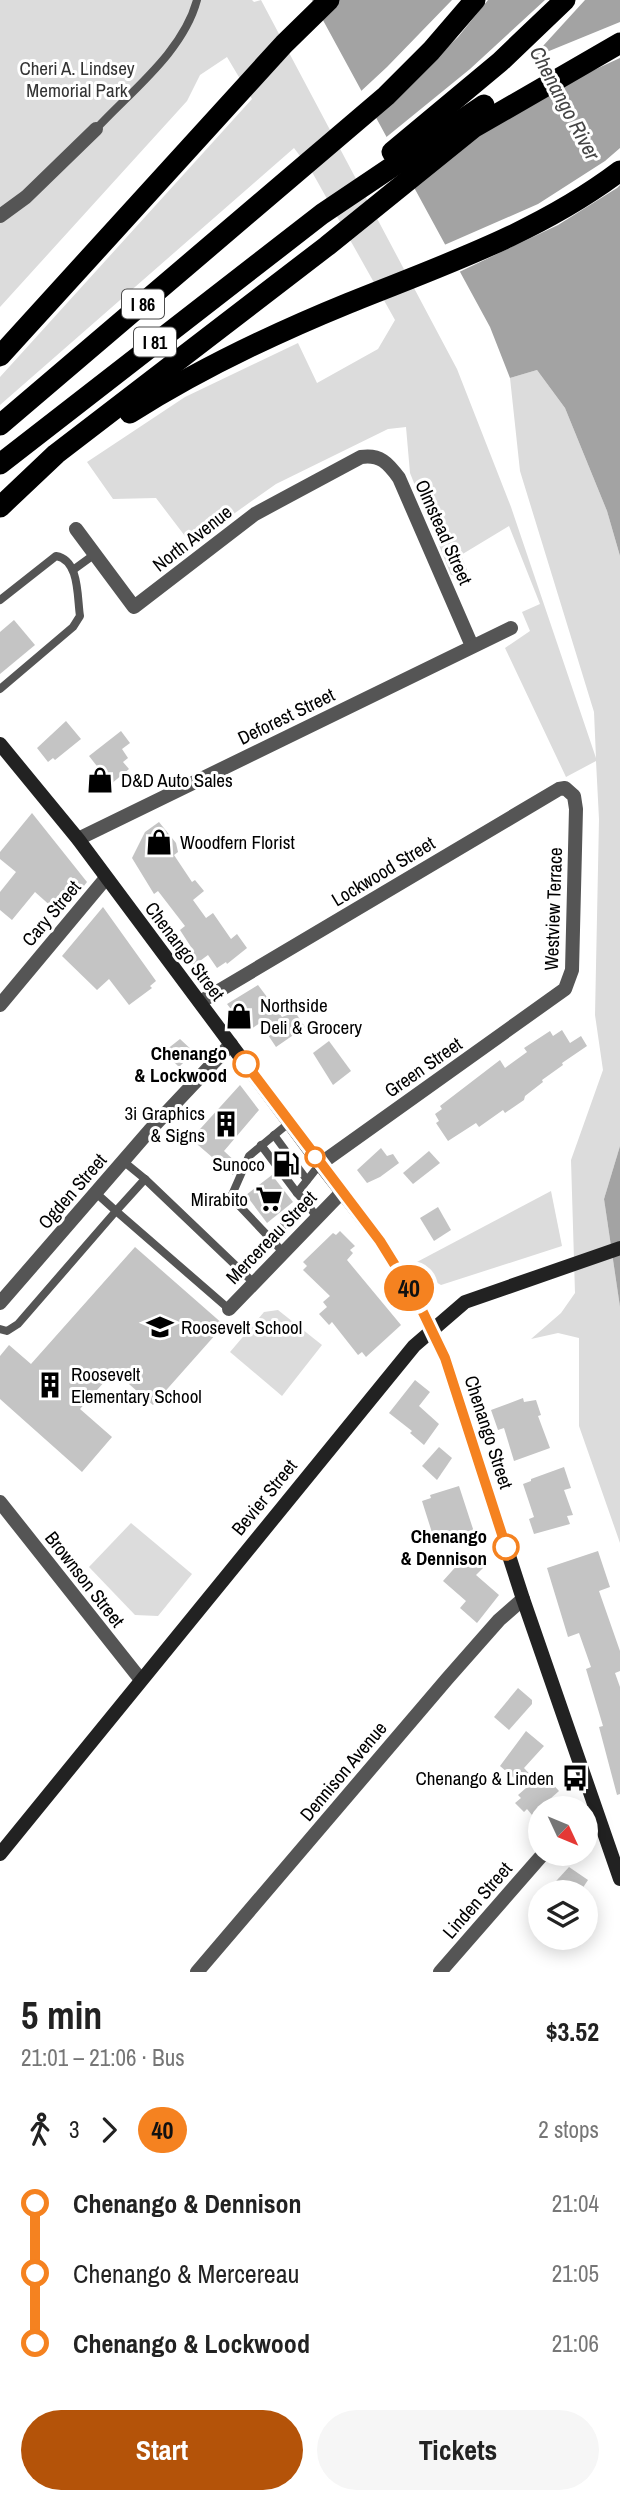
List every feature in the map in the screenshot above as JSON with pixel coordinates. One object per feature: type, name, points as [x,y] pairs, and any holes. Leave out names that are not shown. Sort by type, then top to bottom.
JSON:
[{"type":"highway","points":[[284,44],[316,0]]},
{"type":"highway","points":[[1,355],[244,87],[330,0]]},
{"type":"highway","name":"I 86","points":[[0,425],[394,88],[431,51],[475,0]]},
{"type":"highway","points":[[317,218],[425,123],[500,62],[565,0]]},
{"type":"highway","name":"I 81","points":[[0,464],[317,218],[466,116],[512,88],[620,36]]},
{"type":"highway","points":[[0,507],[56,454],[327,246],[473,128],[620,43]]},
{"type":"highway","points":[[19,490],[125,416],[169,389],[248,348],[510,237],[562,210],[620,171]]},
{"type":"street","points":[[0,216],[26,197],[96,129]]},
{"type":"street","name":"Olmstead Street","points":[[361,457],[374,455],[388,464],[399,478],[472,646]]},
{"type":"street","name":"North Avenue","points":[[76,529],[135,607],[255,513],[361,457]]},
{"type":"street","name":"Deforest Street","points":[[78,839],[511,628]]},
{"type":"street","name":"Chenango Street","points":[[0,744],[78,839],[380,1241],[432,1330],[445,1358],[586,1796]]},
{"type":"street","name":"Lockwood Street","points":[[200,1002],[559,789],[565,788],[574,796],[576,808]]},
{"type":"street","name":"Westview Terrace","points":[[549,1002],[565,989],[572,970],[576,808]]},
{"type":"street","name":"Cary Street","points":[[0,1005],[106,877]]},
{"type":"street","name":"Green Street","points":[[320,1164],[549,1002]]},
{"type":"street","name":"Ogden Street","points":[[0,1303],[123,1161],[231,1044]]},
{"type":"street","name":"Mercereau Street","points":[[229,1309],[341,1192]]},
{"type":"street","name":"Bevier Street","points":[[1,1851],[414,1346],[465,1302],[620,1248]]},
{"type":"street","name":"Brownson Street","points":[[0,1502],[141,1680]]},
{"type":"street","name":"Dennison Avenue","points":[[197,1972],[447,1679],[499,1620],[523,1599]]},
{"type":"street","name":"Chenango Street","points":[[598,1827],[620,1879]]},
{"type":"street","name":"Linden Street","points":[[440,1972],[533,1866]]},
{"type":"lane","points":[[96,129],[179,40],[192,18],[197,0]]},
{"type":"lane","points":[[73,570],[95,554]]},
{"type":"lane","points":[[0,600],[56,556],[65,559],[73,570],[80,616],[78,621],[0,689]]},
{"type":"lane","points":[[283,1252],[231,1197],[249,1156],[290,1122]]},
{"type":"lane","points":[[274,1135],[285,1150]]},
{"type":"lane","points":[[261,1145],[317,1217]]},
{"type":"lane","points":[[123,1161],[254,1283]]},
{"type":"lane","points":[[297,1193],[320,1164]]},
{"type":"lane","points":[[296,1165],[307,1180]]},
{"type":"lane","points":[[0,1329],[7,1331],[18,1324],[145,1179]]},
{"type":"lane","points":[[96,1192],[229,1309]]},
{"type":"lane","points":[[270,1239],[306,1203]]},
{"type":"green space","name":"Cheri A. Lindsey Memorial Park","points":[[0,0],[261,0],[457,369],[511,507],[596,758],[594,712],[520,471],[510,378],[537,370],[565,408],[607,511],[620,556],[620,1146],[604,1199],[620,1307],[620,1543],[579,1426],[579,1338],[558,1333],[531,1339],[561,1313],[575,1293],[571,1160],[603,1070],[595,1015],[599,819],[596,761],[566,777],[505,648],[530,631],[522,612],[540,604],[509,526],[461,555],[467,570],[457,576],[451,575],[410,473],[406,427],[388,429],[276,484],[191,544],[156,498],[113,499],[87,462],[185,397],[298,343],[317,383],[378,349],[395,320],[312,172],[294,148],[0,405],[0,377],[252,99],[227,57],[200,75],[187,101],[0,307]]},
{"type":"green space","points":[[551,1191],[562,1246],[441,1285],[420,1273],[415,1263]]},
{"type":"green space","points":[[278,1310],[322,1345],[282,1396],[230,1352],[264,1312]]},
{"type":"green space","points":[[131,1523],[192,1574],[158,1616],[135,1615],[89,1567]]},
{"type":"water","name":"Chenango River","points":[[312,0],[620,0],[620,556],[607,511],[565,408],[537,370],[510,378],[490,327]]},
{"type":"water","points":[[620,1146],[620,1307],[604,1199]]},
{"type":"pier","points":[[452,0],[488,0],[458,37],[373,119],[359,93]]},
{"type":"pier","points":[[545,0],[585,0],[532,58],[620,22],[620,58],[546,92],[482,131],[410,187],[384,139],[470,69]]},
{"type":"pier","points":[[620,148],[620,185],[617,188],[558,225],[457,273],[442,246],[538,204],[605,161]]},
{"type":"building","points":[[14,620],[35,645],[0,674],[0,632]]},
{"type":"building","points":[[66,721],[81,739],[55,760],[53,758],[48,762],[37,748]]},
{"type":"building","points":[[121,731],[130,743],[122,749],[128,758],[123,762],[129,769],[111,784],[89,756]]},
{"type":"building","points":[[32,813],[87,882],[65,910],[57,903],[53,908],[35,892],[12,920],[0,910],[0,892],[16,872],[0,859],[0,852]]},
{"type":"building","points":[[159,822],[176,843],[178,852],[174,855],[192,882],[195,880],[204,891],[193,900],[206,918],[213,913],[231,939],[237,934],[247,948],[227,964],[226,962],[217,968],[208,955],[193,966],[185,956],[193,950],[180,930],[185,926],[158,891],[154,894],[132,858],[145,832]]},
{"type":"building","points":[[103,907],[156,981],[150,986],[152,988],[129,1005],[109,979],[97,990],[62,956]]},
{"type":"building","points":[[258,985],[282,1017],[295,1012],[305,1027],[276,1047],[260,1023],[248,1031],[227,1004]]},
{"type":"building","points":[[562,1030],[570,1043],[581,1036],[587,1046],[562,1063],[563,1065],[525,1096],[524,1100],[505,1113],[503,1110],[479,1127],[476,1123],[448,1141],[436,1123],[439,1121],[435,1114],[442,1109],[440,1106],[500,1060],[505,1068],[527,1052],[524,1048],[550,1031],[553,1036]]},
{"type":"building","points":[[180,1039],[194,1052],[179,1067],[166,1054],[169,1052],[166,1050]]},
{"type":"building","points":[[329,1041],[351,1071],[333,1085],[313,1053]]},
{"type":"building","name":"3i Graphics & Signs","points":[[240,1085],[259,1110],[224,1151],[238,1164],[233,1175],[191,1139]]},
{"type":"building","points":[[381,1148],[387,1156],[393,1154],[399,1163],[367,1183],[357,1170]]},
{"type":"building","points":[[429,1151],[440,1163],[413,1184],[403,1173]]},
{"type":"building","name":"Mirabito","points":[[272,1175],[293,1202],[267,1223],[246,1195]]},
{"type":"building","points":[[438,1207],[451,1230],[434,1241],[420,1218]]},
{"type":"building","points":[[340,1231],[355,1246],[350,1250],[353,1253],[347,1260],[401,1325],[366,1357],[362,1352],[358,1355],[332,1322],[329,1325],[319,1314],[327,1307],[323,1302],[330,1296],[303,1270],[307,1266],[303,1262],[333,1233],[336,1235]]},
{"type":"building","name":"Roosevelt Elementary School","points":[[135,1247],[224,1325],[153,1405],[114,1371],[80,1409],[112,1437],[82,1472],[0,1399],[0,1356],[9,1345],[31,1364]]},
{"type":"building","points":[[415,1380],[430,1392],[419,1406],[439,1424],[424,1445],[410,1433],[412,1431],[389,1413]]},
{"type":"building","points":[[523,1398],[524,1402],[536,1400],[541,1415],[538,1416],[550,1448],[514,1461],[504,1428],[498,1430],[491,1410]]},
{"type":"building","points":[[439,1447],[452,1458],[437,1480],[422,1466]]},
{"type":"building","points":[[564,1467],[571,1488],[564,1490],[573,1515],[567,1516],[570,1524],[534,1534],[529,1519],[534,1517],[523,1484]]},
{"type":"building","points":[[459,1486],[474,1532],[445,1542],[444,1539],[435,1542],[422,1501],[431,1498],[430,1495]]},
{"type":"building","points":[[598,1551],[610,1587],[599,1591],[620,1651],[620,1671],[615,1673],[620,1687],[620,1794],[617,1795],[599,1727],[603,1726],[586,1669],[591,1667],[579,1633],[568,1637],[547,1568]]},
{"type":"building","points":[[468,1553],[484,1567],[476,1575],[499,1595],[477,1623],[460,1608],[466,1601],[443,1581]]},
{"type":"building","points":[[518,1688],[532,1700],[532,1704],[509,1730],[494,1717]]},
{"type":"building","points":[[526,1731],[544,1746],[524,1768],[540,1785],[547,1778],[559,1791],[553,1796],[528,1796],[528,1810],[524,1812],[515,1803],[521,1798],[518,1795],[526,1788],[500,1766]]},
{"type":"building","points":[[569,1867],[588,1880],[557,1880]]},
{"type":"bus line","name":"40","points":[[246,1064],[380,1241],[419,1304],[445,1358],[506,1547]]},
{"type":"place","name":"D&D Auto Sales","points":[[100,780]]},
{"type":"place","name":"Woodfern Florist","points":[[159,842]]},
{"type":"place","name":"Northside Deli & Grocery","points":[[239,1016]]},
{"type":"place","name":"Chenango & Lockwood","points":[[246,1064]]},
{"type":"place","name":"3i Graphics & Signs","points":[[226,1124]]},
{"type":"place","name":"Sunoco","points":[[286,1164]]},
{"type":"place","name":"Mirabito","points":[[269,1199]]},
{"type":"place","name":"Roosevelt School","points":[[160,1327]]},
{"type":"place","name":"Roosevelt Elementary School","points":[[50,1385]]},
{"type":"place","name":"Chenango & Dennison","points":[[506,1547]]},
{"type":"place","name":"Chenango & Linden","points":[[575,1778]]}]
